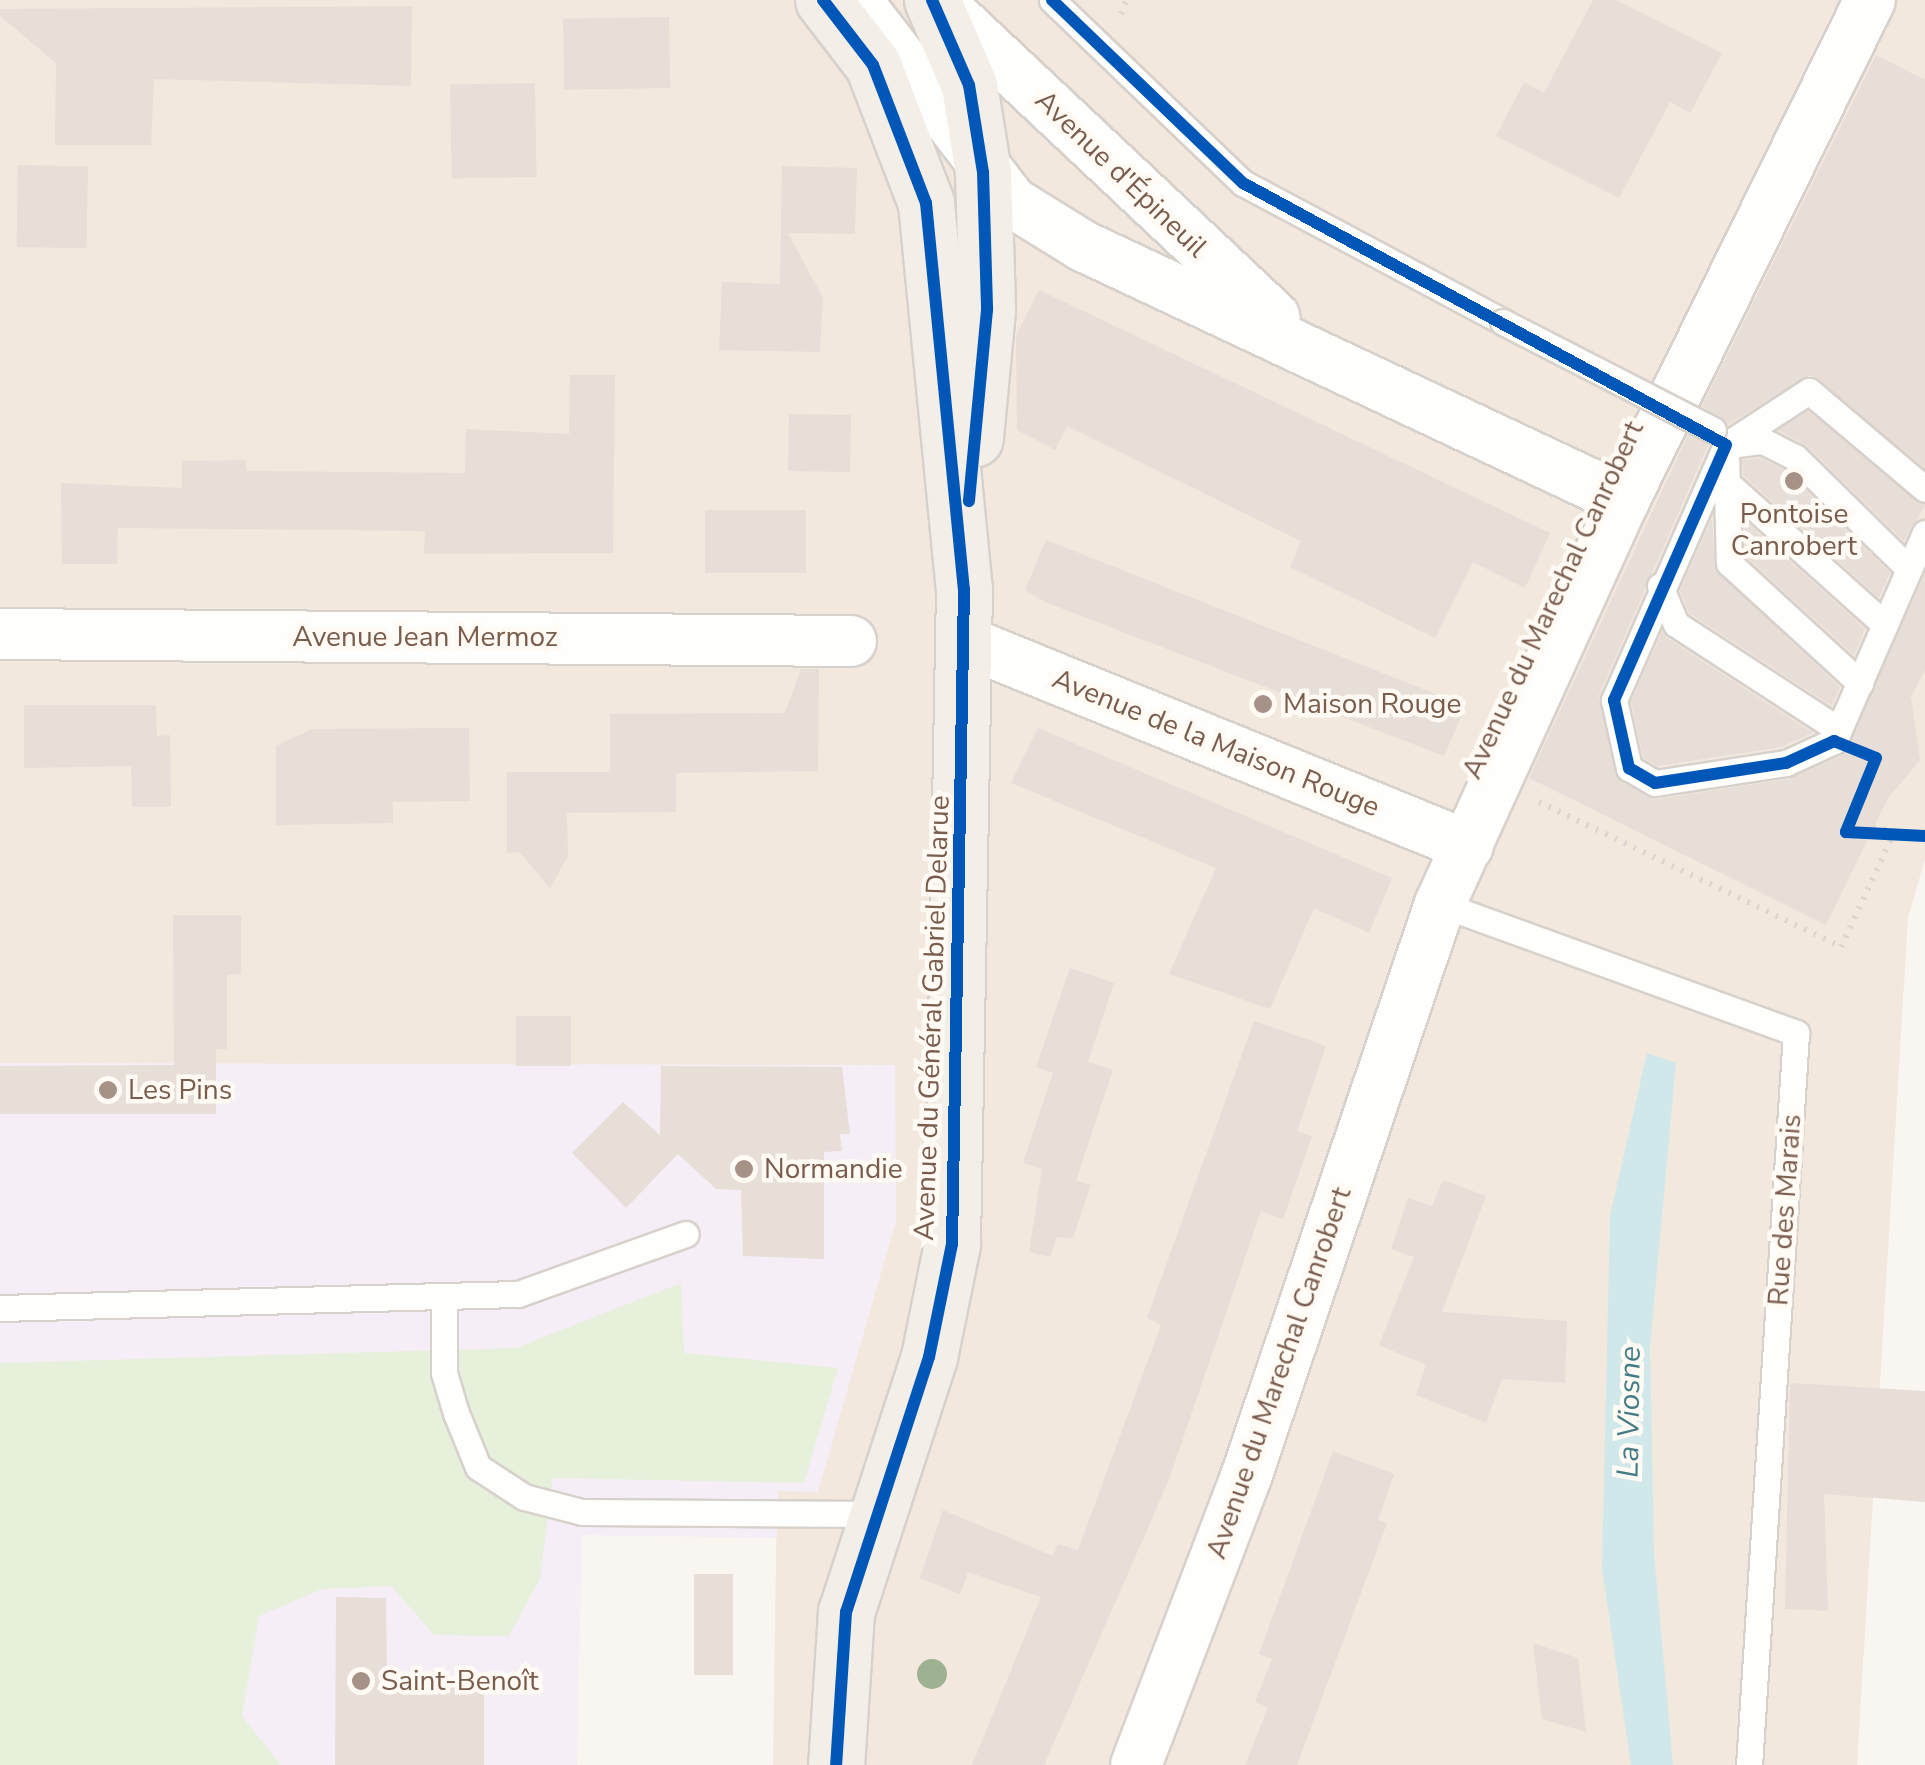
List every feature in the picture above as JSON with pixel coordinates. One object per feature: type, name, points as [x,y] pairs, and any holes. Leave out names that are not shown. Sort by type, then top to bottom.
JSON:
[{"type":"main road","points":[[823,0],[874,65],[926,203],[964,556]]},
{"type":"main road","points":[[934,0],[969,85],[998,187],[964,556]]},
{"type":"main road","name":"Avenue du Général Gabriel Delarue","points":[[836,1765],[846,1612],[871,1514],[928,1357],[952,1244],[964,556]]},
{"type":"street","points":[[856,0],[998,187]]},
{"type":"street","name":"Avenue d'Épineuil","points":[[934,0],[1307,348]]},
{"type":"street","name":"Avenue du Marechal Canrobert","points":[[1136,1765],[1246,1478],[1440,904],[1624,500],[1870,0]]},
{"type":"street","name":"Avenue d'Épineuil","points":[[998,187],[1083,246],[1624,500]]},
{"type":"street","name":"Avenue Jean Mermoz","points":[[0,634],[851,641]]},
{"type":"street","name":"Avenue de la Maison Rouge","points":[[964,640],[1468,846]]},
{"type":"lane","points":[[1052,0],[1243,183],[1719,438],[1780,447],[1909,568]]},
{"type":"lane","points":[[1925,489],[1810,391],[1719,438],[1614,700],[1619,749],[1641,778],[1786,763],[1816,755],[1839,730],[1925,533]]},
{"type":"lane","points":[[1719,438],[1727,483],[1729,563],[1860,684]]},
{"type":"lane","points":[[1727,483],[1885,625]]},
{"type":"lane","points":[[1660,586],[1676,624],[1839,730]]},
{"type":"lane","name":"Rue des Marais","points":[[1440,904],[1796,1033],[1749,1765]]},
{"type":"lane","points":[[0,1308],[518,1294],[686,1234]]},
{"type":"lane","points":[[444,1296],[444,1373],[456,1414],[478,1466],[524,1497],[582,1512],[871,1514]]},
{"type":"path","points":[[1522,813],[1529,797],[1842,947],[1893,835]]},
{"type":"path","points":[[1874,828],[1893,835],[1925,836]]},
{"type":"shaded area","points":[[0,0],[1925,0],[1925,859],[1908,918],[1857,1765],[773,1765],[777,1491],[0,1067]]},
{"type":"shaded area","points":[[0,1063],[895,1065],[896,1221],[818,1492],[778,1491],[777,1538],[582,1535],[577,1765],[0,1765]]},
{"type":"green space","points":[[681,1283],[684,1353],[838,1368],[804,1483],[553,1478],[540,1579],[509,1636],[434,1635],[391,1586],[322,1589],[259,1616],[242,1716],[281,1765],[0,1765],[0,1363],[516,1348]]},
{"type":"water","name":"La Viosne","points":[[1647,1053],[1676,1063],[1650,1347],[1654,1553],[1673,1765],[1631,1765],[1602,1569],[1610,1216]]},
{"type":"building","points":[[1593,0],[1616,0],[1722,53],[1690,113],[1670,102],[1619,198],[1496,136],[1524,82],[1544,93]]},
{"type":"building","points":[[412,6],[411,86],[154,79],[151,145],[55,145],[56,63],[0,16],[0,9]]},
{"type":"building","points":[[669,17],[670,88],[564,90],[563,19]]},
{"type":"building","points":[[1876,55],[1925,80],[1925,468],[1811,375],[1728,424],[1702,406]]},
{"type":"building","points":[[535,83],[537,177],[452,178],[450,84]]},
{"type":"building","points":[[18,165],[88,166],[87,248],[17,247]]},
{"type":"building","points":[[782,166],[857,168],[855,234],[788,233],[823,298],[820,352],[719,350],[722,282],[780,284]]},
{"type":"building","points":[[1039,290],[1550,533],[1525,588],[1473,562],[1435,638],[1290,567],[1301,541],[1067,426],[1055,450],[1017,430],[1016,336]]},
{"type":"building","points":[[570,375],[615,375],[613,553],[424,554],[425,531],[118,528],[117,564],[62,564],[61,483],[182,488],[182,461],[246,460],[246,471],[465,473],[466,429],[569,434]]},
{"type":"building","points":[[1808,411],[1925,505],[1904,541],[1806,445],[1778,430]]},
{"type":"building","points":[[789,414],[851,415],[850,472],[788,471]]},
{"type":"building","points":[[1688,435],[1708,445],[1599,695],[1621,782],[1657,799],[1788,779],[1841,756],[1925,574],[1925,670],[1911,697],[1920,760],[1888,798],[1826,925],[1529,778]]},
{"type":"building","points":[[1760,458],[1785,470],[1890,573],[1879,598],[1743,475],[1742,460]]},
{"type":"building","points":[[705,510],[806,510],[806,573],[705,573]]},
{"type":"building","points":[[1712,518],[1715,570],[1840,687],[1832,706],[1689,613],[1680,591]]},
{"type":"building","points":[[1744,520],[1865,629],[1854,655],[1745,556]]},
{"type":"building","points":[[1046,540],[1466,706],[1444,756],[1045,602],[1025,590]]},
{"type":"building","points":[[1662,632],[1813,733],[1781,747],[1658,766],[1643,758],[1631,702]]},
{"type":"building","points":[[801,669],[819,669],[818,771],[676,773],[676,812],[567,813],[568,856],[550,888],[519,852],[507,853],[507,772],[610,772],[610,714],[785,713]]},
{"type":"building","points":[[24,705],[156,705],[157,736],[170,735],[171,807],[132,807],[131,766],[24,768]]},
{"type":"building","points":[[469,728],[470,801],[393,802],[393,823],[276,825],[276,746],[312,729]]},
{"type":"building","points":[[1038,728],[1392,878],[1369,933],[1314,908],[1270,1009],[1169,974],[1216,868],[1011,783]]},
{"type":"building","points":[[173,915],[241,915],[241,974],[227,975],[227,1049],[216,1049],[216,1114],[0,1114],[0,1066],[174,1065]]},
{"type":"building","points":[[1070,968],[1114,983],[1088,1062],[1113,1070],[1076,1180],[1091,1185],[1073,1238],[1057,1237],[1050,1257],[1029,1252],[1042,1169],[1023,1163],[1053,1073],[1036,1067]]},
{"type":"building","points":[[516,1016],[571,1016],[571,1066],[516,1066]]},
{"type":"building","points":[[1254,1021],[1326,1046],[1297,1131],[1312,1136],[1283,1219],[1261,1211],[1168,1482],[1044,1765],[972,1765],[1041,1597],[968,1572],[960,1594],[920,1578],[943,1510],[1053,1556],[1058,1544],[1078,1550],[1161,1325],[1147,1318]]},
{"type":"building","name":"Normandie","points":[[661,1066],[842,1067],[850,1134],[840,1134],[842,1151],[824,1152],[824,1259],[743,1256],[741,1190],[716,1189],[678,1154],[626,1208],[572,1153],[623,1102],[660,1135]]},
{"type":"building","points":[[1443,1180],[1486,1196],[1442,1312],[1567,1321],[1565,1383],[1502,1379],[1486,1423],[1416,1395],[1426,1365],[1379,1345],[1414,1257],[1391,1249],[1408,1198],[1432,1206]]},
{"type":"building","points":[[1790,1383],[1925,1391],[1925,1502],[1824,1494],[1828,1611],[1785,1609]]},
{"type":"building","points":[[1333,1451],[1394,1474],[1378,1520],[1387,1523],[1297,1765],[1245,1765],[1268,1707],[1255,1702],[1272,1659],[1259,1654]]},
{"type":"building","points":[[694,1574],[733,1574],[733,1675],[694,1675]]},
{"type":"building","name":"Saint-Benoît","points":[[336,1597],[386,1598],[387,1681],[484,1681],[484,1765],[335,1765]]},
{"type":"building","points":[[1533,1643],[1578,1658],[1586,1732],[1542,1719]]},
{"type":"cycle path","points":[[823,0],[873,65],[926,203],[964,589],[952,1244],[929,1357],[846,1612],[836,1765]]},
{"type":"cycle path","points":[[932,0],[969,85],[983,172],[987,310],[969,501]]},
{"type":"cycle path","points":[[1052,0],[1243,183],[1726,445],[1614,700],[1629,768],[1655,783],[1786,763],[1834,741],[1876,758],[1846,832],[1925,836]]},
{"type":"place","name":"Pontoise Canrobert","points":[[1794,481]]},
{"type":"place","name":"Maison Rouge","points":[[1263,704]]},
{"type":"place","name":"Les Pins","points":[[108,1090]]},
{"type":"place","name":"Normandie","points":[[744,1169]]},
{"type":"place","name":"Saint-Benoît","points":[[361,1681]]}]
